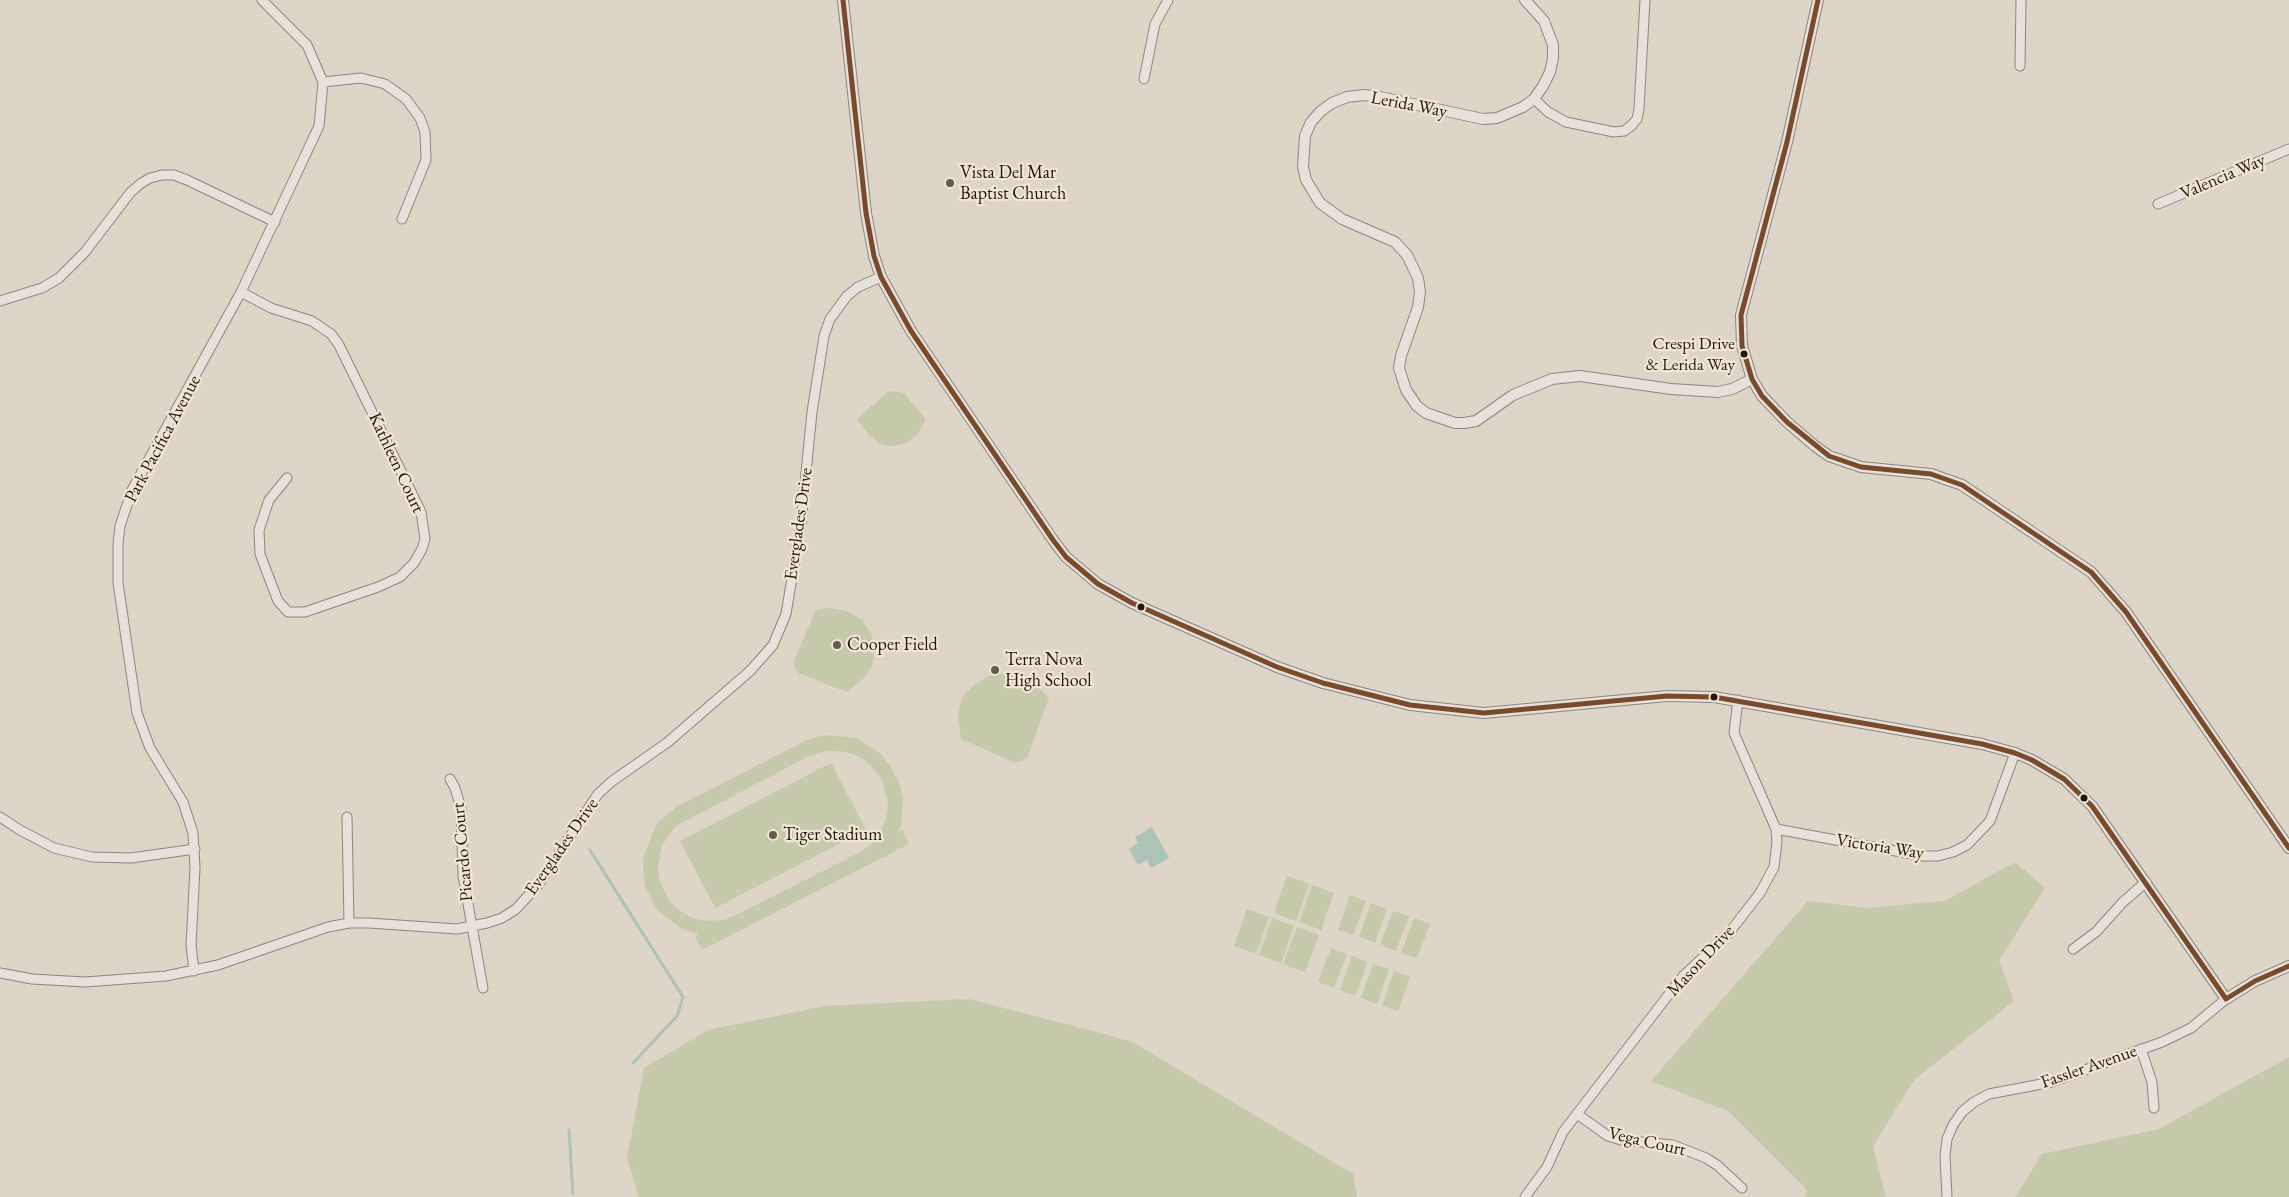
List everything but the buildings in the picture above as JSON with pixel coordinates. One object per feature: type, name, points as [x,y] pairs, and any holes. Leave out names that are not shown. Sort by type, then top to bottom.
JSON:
[{"type":"street","name":"Park Pacifica Avenue","points":[[194,971],[192,945],[195,850],[191,825],[183,802],[150,748],[137,713],[118,584],[118,544],[120,526],[132,490],[241,292],[319,126],[323,82],[307,45],[262,0]]},
{"type":"street","points":[[843,0],[846,46],[866,213],[874,256],[881,277],[907,325],[1053,540],[1082,572],[1098,584],[1132,603],[1300,676],[1418,707],[1484,713],[1692,695],[1738,700],[1982,744],[2015,753],[2049,770],[2078,791],[2105,822],[2226,999]]},
{"type":"street","points":[[1144,79],[1155,24],[1168,0]]},
{"type":"street","name":"Lerida Way","points":[[1525,0],[1544,21],[1553,44],[1553,58],[1550,72],[1534,99],[1511,114],[1483,119],[1364,95],[1347,97],[1332,103],[1311,122],[1305,136],[1303,167],[1306,180],[1320,203],[1342,219],[1395,242],[1407,255],[1418,278],[1420,292],[1418,307],[1401,356],[1399,368],[1402,381],[1412,400],[1426,413],[1439,419],[1464,423],[1476,420],[1513,395],[1552,379],[1580,376],[1671,389],[1718,392],[1732,389],[1752,379]]},
{"type":"street","points":[[1534,99],[1548,112],[1566,122],[1614,132],[1624,131],[1631,126],[1637,119],[1639,109],[1645,0]]},
{"type":"street","points":[[1818,0],[1787,142],[1741,315],[1742,346],[1752,379],[1762,396],[1787,422],[1829,456],[1862,467],[1914,470],[1962,485],[2091,572],[2126,612],[2289,848]]},
{"type":"street","points":[[2020,66],[2021,0]]},
{"type":"street","points":[[323,82],[361,78],[385,84],[406,99],[420,118],[425,132],[426,160],[402,219]]},
{"type":"street","name":"Valencia Way","points":[[2158,204],[2289,149]]},
{"type":"street","points":[[0,301],[42,288],[59,278],[85,252],[130,193],[150,178],[174,175],[275,222]]},
{"type":"street","name":"Everglades Drive","points":[[0,973],[32,979],[85,982],[140,979],[194,971],[306,934],[349,923],[442,929],[471,927],[502,918],[522,903],[538,885],[598,794],[611,782],[668,742],[750,671],[773,645],[786,614],[801,524],[812,412],[824,336],[830,319],[847,296],[858,287],[881,277]]},
{"type":"street","name":"Kathleen Court","points":[[241,292],[271,308],[312,321],[331,334],[339,345],[421,512],[425,539],[422,550],[414,563],[400,577],[378,587],[305,612],[288,612],[278,601],[260,554],[259,530],[269,500],[287,478]]},
{"type":"street","name":"Mason Drive","points":[[1525,1197],[1547,1167],[1557,1142],[1577,1114],[1683,976],[1720,944],[1760,893],[1774,867],[1777,842],[1776,830],[1736,742],[1734,724],[1738,700]]},
{"type":"street","name":"Victoria Way","points":[[1776,830],[1923,856],[1938,856],[1953,852],[1967,845],[1980,834],[1990,820],[2015,753]]},
{"type":"street","name":"Picardo Court","points":[[450,779],[456,788],[461,808],[461,858],[471,927],[483,988]]},
{"type":"street","points":[[0,817],[54,848],[92,857],[131,858],[195,850]]},
{"type":"street","points":[[346,817],[349,923]]},
{"type":"street","points":[[2073,949],[2096,932],[2123,902],[2146,882]]},
{"type":"street","name":"Fassler Avenue","points":[[1947,1197],[1945,1156],[1947,1139],[1952,1125],[1962,1112],[1974,1102],[1989,1094],[2052,1082],[2162,1042],[2191,1028],[2226,999],[2255,981],[2289,966]]},
{"type":"street","points":[[2142,1050],[2152,1082],[2154,1108]]},
{"type":"street","name":"Vega Court","points":[[1577,1114],[1608,1136],[1622,1140],[1673,1144],[1706,1158],[1717,1165],[1742,1188]]},
{"type":"shaded area","points":[[889,391],[904,393],[926,419],[917,435],[907,443],[893,446],[880,444],[868,434],[857,419]]},
{"type":"shaded area","name":"Cooper Field","points":[[830,608],[847,611],[862,620],[872,635],[874,655],[872,666],[864,678],[847,692],[798,673],[793,663],[816,610]]},
{"type":"shaded area","points":[[992,674],[1018,675],[1034,682],[1049,698],[1027,758],[1015,763],[961,739],[958,719],[960,704],[964,694],[975,684]]},
{"type":"shaded area","points":[[827,735],[856,738],[880,753],[890,765],[900,785],[903,799],[901,825],[897,832],[902,830],[909,844],[702,950],[695,937],[698,934],[682,929],[657,910],[645,886],[644,855],[657,823],[676,807],[807,740]],"holes":[[[827,751],[853,754],[866,761],[882,779],[888,804],[886,818],[881,832],[871,844],[859,853],[734,916],[722,920],[707,921],[693,918],[680,911],[670,902],[659,879],[658,867],[662,845],[676,826],[809,756]]]},
{"type":"shaded area","name":"Tiger Stadium","points":[[831,763],[866,830],[715,908],[680,841]]},
{"type":"shaded area","points":[[1152,827],[1169,858],[1151,868],[1147,860],[1138,865],[1129,849],[1138,843],[1135,837]]},
{"type":"shaded area","points":[[2015,862],[2045,888],[1999,961],[2014,1001],[1914,1080],[1873,1146],[1886,1197],[1805,1197],[1807,1190],[1728,1111],[1651,1081],[1808,901],[1867,908],[1945,901]]},
{"type":"shaded area","points":[[1287,876],[1309,884],[1296,921],[1274,913]]},
{"type":"shaded area","points":[[1312,885],[1334,893],[1321,930],[1299,922]]},
{"type":"shaded area","points":[[1350,895],[1366,901],[1353,935],[1338,930]]},
{"type":"shaded area","points":[[1371,903],[1387,909],[1375,943],[1359,937]]},
{"type":"shaded area","points":[[1247,909],[1269,917],[1256,954],[1234,946]]},
{"type":"shaded area","points":[[1393,911],[1409,916],[1396,951],[1380,945]]},
{"type":"shaded area","points":[[1272,918],[1294,926],[1281,963],[1259,955]]},
{"type":"shaded area","points":[[1414,918],[1430,924],[1417,958],[1401,953]]},
{"type":"shaded area","points":[[1297,927],[1319,935],[1305,972],[1283,964]]},
{"type":"shaded area","points":[[1331,948],[1347,954],[1334,988],[1318,982]]},
{"type":"shaded area","points":[[1352,956],[1368,962],[1355,996],[1340,990]]},
{"type":"shaded area","points":[[1373,964],[1389,969],[1377,1004],[1361,998]]},
{"type":"shaded area","points":[[1394,971],[1410,977],[1398,1011],[1382,1006]]},
{"type":"shaded area","points":[[969,999],[1131,1041],[1353,1174],[1357,1197],[639,1197],[627,1158],[644,1068],[708,1030],[825,1006]]},
{"type":"shaded area","points":[[2289,1057],[2289,1197],[2015,1197],[2042,1154],[2159,1129]]},
{"type":"waterway","points":[[590,850],[683,997],[677,1016],[633,1063]]},
{"type":"waterway","points":[[569,1130],[573,1194]]},
{"type":"transit line","points":[[843,0],[866,213],[874,256],[881,277],[911,331],[1053,540],[1066,557],[1098,584],[1132,603],[1277,667],[1323,683],[1410,705],[1484,713],[1667,696],[1714,697],[1982,744],[2015,753],[2032,760],[2064,779],[2092,806],[2226,999],[2255,981],[2289,966]]},
{"type":"transit line","points":[[1818,0],[1787,142],[1741,315],[1742,346],[1752,379],[1762,396],[1787,422],[1829,456],[1861,467],[1931,474],[1962,485],[2091,572],[2126,612],[2289,848]]},
{"type":"place","name":"Vista Del Mar Baptist Church","points":[[950,183]]},
{"type":"place","name":"Crespi Drive & Lerida Way","points":[[1744,354]]},
{"type":"place","name":"Cooper Field","points":[[837,645]]},
{"type":"place","name":"Terra Nova High School","points":[[995,670]]},
{"type":"place","name":"Tiger Stadium","points":[[773,835]]}]
